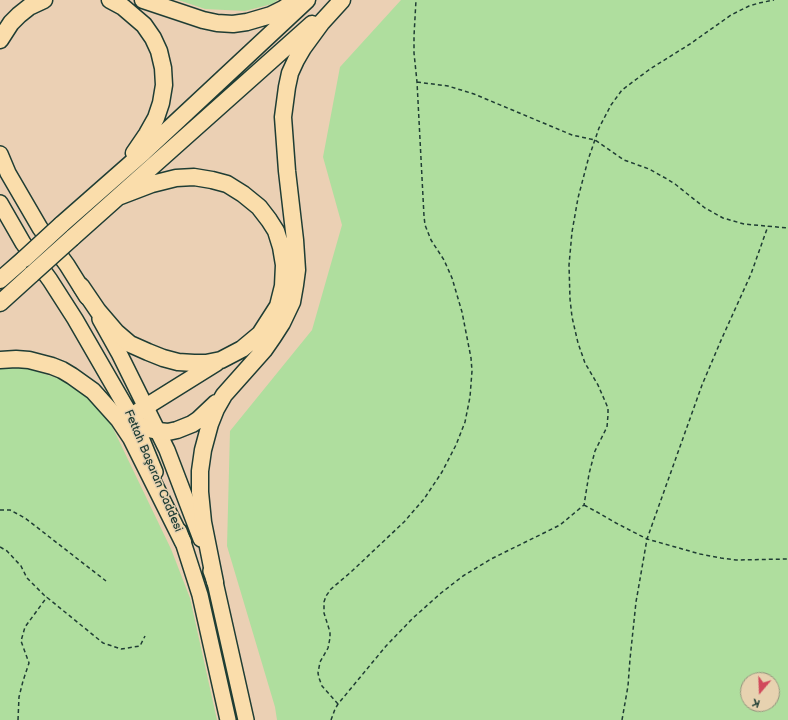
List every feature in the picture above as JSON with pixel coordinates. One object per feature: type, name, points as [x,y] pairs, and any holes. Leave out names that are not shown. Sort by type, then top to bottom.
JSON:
[{"type":"highway","points":[[0,40],[11,23],[19,15],[29,7],[44,0]]},
{"type":"highway","points":[[110,0],[123,7],[144,25],[159,51],[163,68],[164,85],[161,103],[156,118],[117,175]]},
{"type":"highway","points":[[143,0],[203,20],[233,24],[247,22],[271,15],[296,0]]},
{"type":"highway","points":[[0,280],[150,147],[307,0]]},
{"type":"highway","points":[[0,303],[338,0]]},
{"type":"highway","points":[[118,197],[152,184],[176,178],[194,177],[227,184],[243,194],[259,207],[276,231],[281,247],[284,265],[283,286],[278,306],[260,334],[242,349],[221,360],[147,407],[133,419],[148,429],[168,432],[177,430],[192,424],[206,413],[224,395],[267,345],[282,323],[292,302],[297,270],[283,117],[287,87],[290,74],[303,48],[322,22],[342,0]]},
{"type":"highway","points":[[81,286],[98,311],[116,332],[130,344],[163,358],[178,362],[194,364],[221,360]]},
{"type":"highway","points":[[0,360],[29,360],[52,366],[72,376],[93,391],[119,420],[131,438],[183,542]]},
{"type":"highway","points":[[214,582],[203,522],[200,492],[200,470],[203,450],[210,424],[224,395]]},
{"type":"main road","points":[[0,154],[8,173],[40,228],[81,286],[119,354],[168,450],[198,529],[214,582],[246,720]]},
{"type":"main road","name":"Fettah Başaran Caddesi","points":[[0,203],[23,243],[50,280],[75,319],[133,419],[183,542],[200,595],[228,720]]},
{"type":"path","points":[[338,704],[322,686],[319,678],[320,662],[328,648],[330,638],[330,632],[324,613],[324,602],[326,596],[331,589],[404,522],[421,504],[442,472],[461,434],[470,397],[472,371],[471,358],[462,312],[448,268],[431,240],[425,224],[415,67],[414,41],[416,0]]},
{"type":"path","points":[[331,720],[338,704],[386,646],[440,593],[463,576],[491,559],[560,525],[584,505],[589,474],[595,451],[607,427],[608,408],[598,385],[585,363],[578,342],[570,299],[569,265],[572,232],[578,198],[595,140],[605,116],[622,90],[650,69],[690,44],[731,15],[749,6],[774,0]]},
{"type":"path","points":[[417,82],[448,86],[461,90],[572,135],[595,140],[624,160],[649,169],[667,179],[705,208],[723,218],[744,224],[788,228]]},
{"type":"path","points":[[622,720],[628,686],[635,609],[648,539],[702,385],[751,274],[768,226]]},
{"type":"path","points":[[584,505],[648,539],[700,554],[736,560],[788,559]]},
{"type":"path","points":[[0,510],[10,510],[25,518],[106,581]]},
{"type":"path","points":[[0,547],[7,551],[22,566],[27,578],[47,597],[103,643],[121,649],[140,646],[145,636]]},
{"type":"path","points":[[18,720],[19,697],[30,663],[21,641],[25,627],[47,597]]},
{"type":"green space","points":[[178,0],[278,0],[272,4],[245,11],[205,9]]},
{"type":"green space","points":[[401,0],[788,0],[788,720],[277,720],[275,707],[227,546],[230,431],[312,330],[342,225],[323,157],[340,67]]},
{"type":"green space","points":[[17,365],[72,383],[109,420],[171,549],[190,598],[217,720],[0,720],[0,367]]}]
